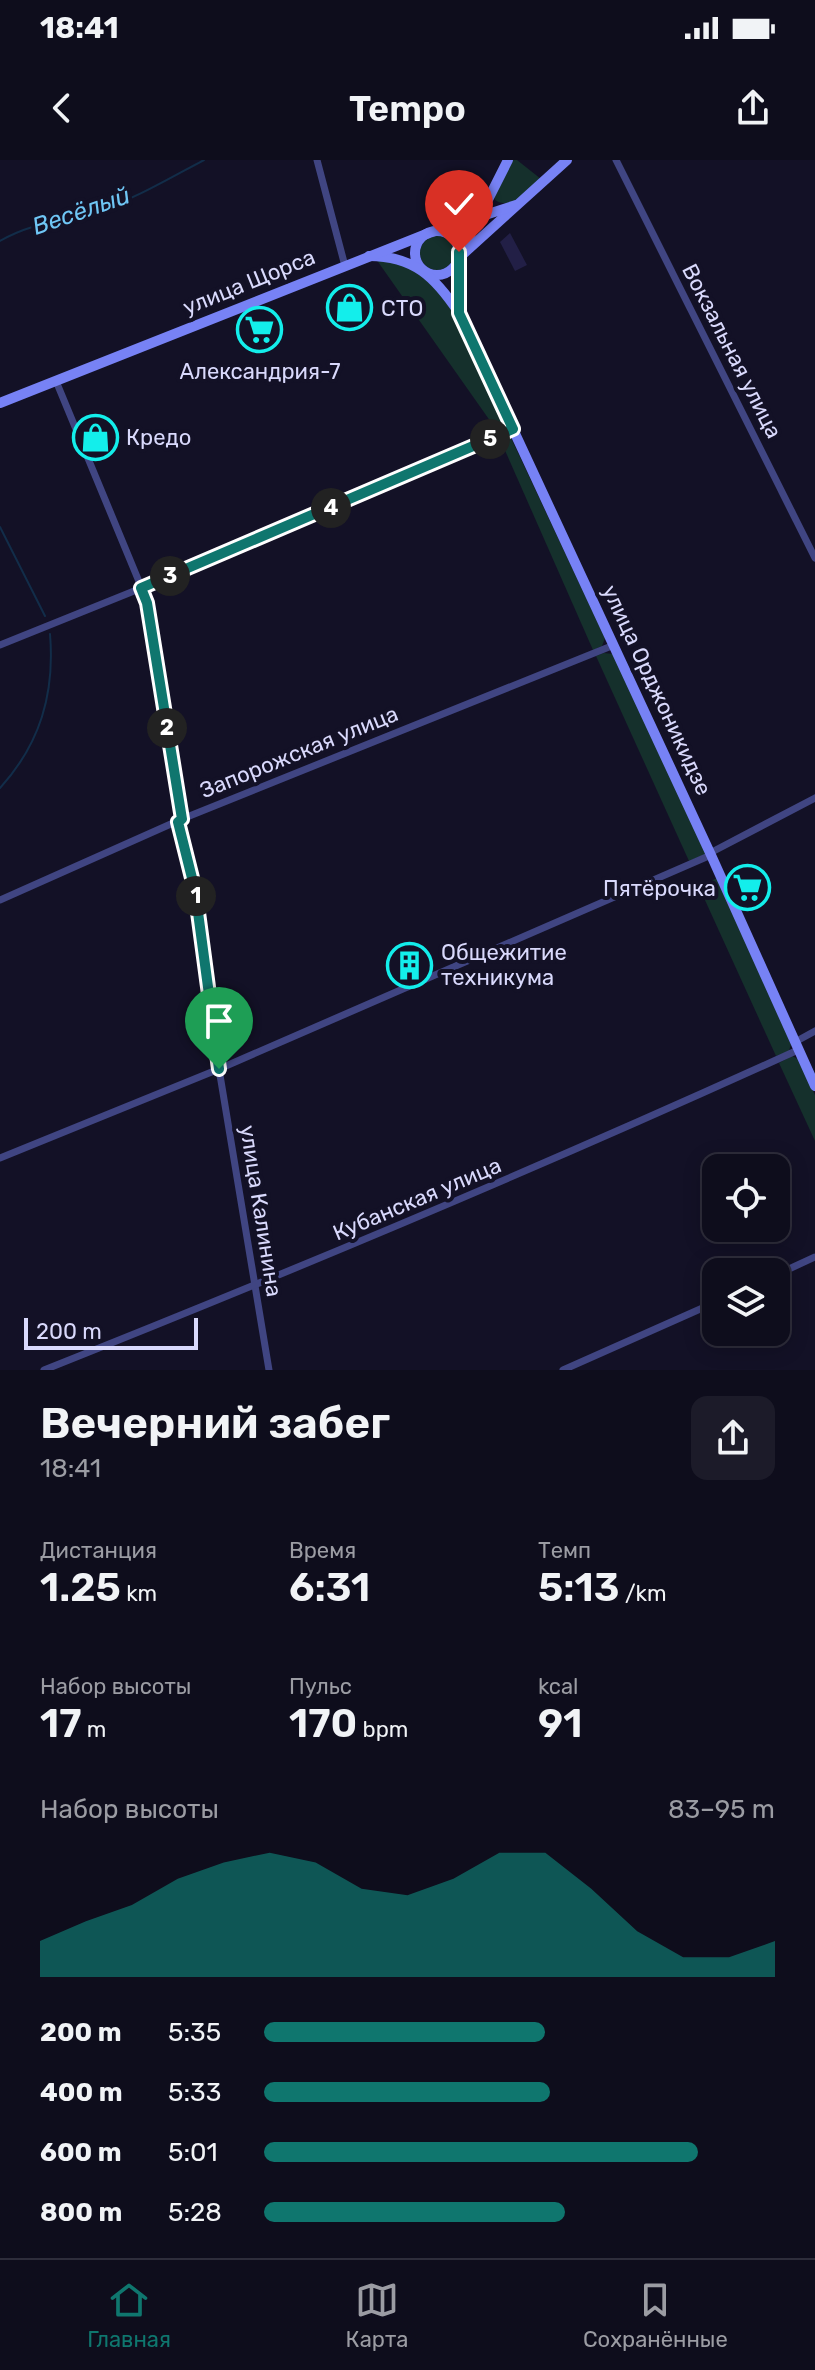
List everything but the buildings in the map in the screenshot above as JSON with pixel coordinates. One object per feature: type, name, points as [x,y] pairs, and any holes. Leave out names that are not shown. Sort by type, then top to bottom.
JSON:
[{"type":"main road","points":[[369,256],[394,258],[437,275],[446,273],[458,259],[508,160]]},
{"type":"main road","name":"улица Щорса","points":[[458,259],[567,160]]},
{"type":"main road","name":"улица Щорса","points":[[0,403],[369,256],[479,215],[516,205]]},
{"type":"main road","points":[[440,232],[450,236],[458,248],[459,313],[418,264],[415,251],[421,238],[429,233],[440,232]]},
{"type":"main road","name":"улица Орджоникидзе","points":[[459,313],[711,854],[815,1086]]},
{"type":"street","points":[[317,160],[345,266]]},
{"type":"street","name":"Вокзальная улица","points":[[616,160],[815,558]]},
{"type":"street","name":"улица Калинина","points":[[56,381],[147,603],[269,1370]]},
{"type":"street","points":[[0,645],[513,429]]},
{"type":"street","name":"Запорожская улица","points":[[0,900],[180,820],[614,645]]},
{"type":"street","points":[[0,1158],[219,1069],[711,854],[815,798]]},
{"type":"street","name":"Кубанская улица","points":[[44,1370],[255,1287],[604,1138],[796,1046],[815,1031]]},
{"type":"street","points":[[790,1269],[815,1257]]},
{"type":"street","points":[[563,1370],[702,1308]]},
{"type":"green space","points":[[511,160],[517,160],[541,179],[520,198],[501,203],[495,200],[494,194]]},
{"type":"green space","points":[[437,236],[449,241],[454,253],[449,265],[437,270],[425,265],[420,253],[425,241]]},
{"type":"green space","points":[[376,259],[412,269],[443,297],[467,337],[503,421],[493,425]]},
{"type":"green space","points":[[511,438],[605,638],[602,646],[593,650],[500,439]]},
{"type":"green space","points":[[613,654],[706,854],[689,861],[596,656]]},
{"type":"green space","points":[[717,878],[791,1044],[789,1051],[776,1056],[699,887]]},
{"type":"green space","points":[[792,1056],[798,1059],[815,1095],[815,1141],[779,1063]]},
{"type":"waterway","name":"Весёлый","points":[[0,241],[36,226],[110,207],[204,160]]},
{"type":"waterway","name":"Весёлый","points":[[0,527],[45,616]]},
{"type":"waterway","name":"Весёлый","points":[[0,788],[25,754],[42,717],[50,677],[50,634]]},
{"type":"place","name":"СТО","points":[[350,308]]},
{"type":"place","name":"Александрия-7","points":[[260,330]]},
{"type":"place","name":"Кредо","points":[[95,437]]},
{"type":"place","name":"Пятёрочка","points":[[747,888]]},
{"type":"place","name":"Общежитие техникума","points":[[410,965]]},
{"type":"route","points":[[219,1069],[195,890],[178,822],[182,819],[147,603],[141,588],[513,429],[459,313],[459,252]]}]
